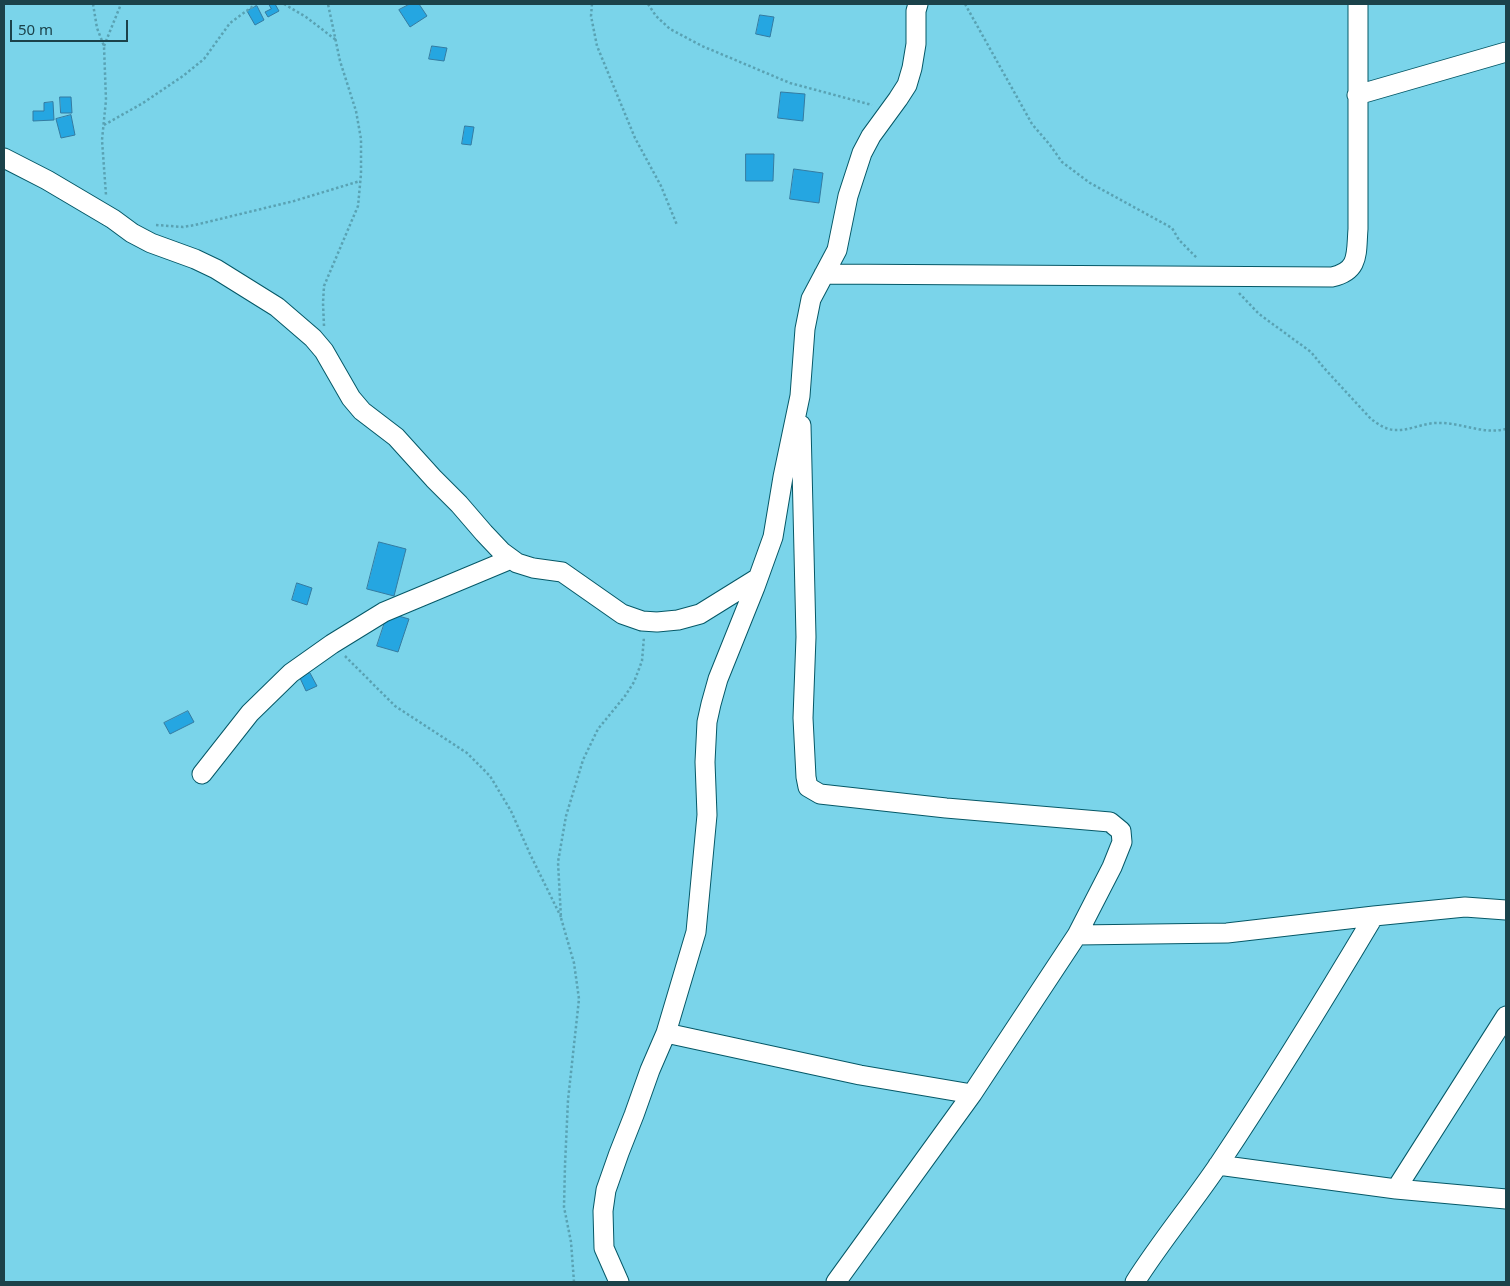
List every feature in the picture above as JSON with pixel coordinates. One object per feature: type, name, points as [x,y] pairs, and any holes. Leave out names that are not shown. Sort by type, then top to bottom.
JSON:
[{"type":"street","points":[[836,1282],[972,1094],[1077,935],[1112,867],[1122,842],[1121,831],[1110,822],[946,808],[820,794],[808,787],[803,718],[806,637],[800,396],[805,329],[811,299],[837,250],[848,196],[862,153],[871,136],[907,85],[916,44],[916,12],[918,4]]},
{"type":"street","points":[[824,274],[1225,277],[1332,277],[1341,275],[1351,268],[1356,260],[1358,229],[1358,4]]},
{"type":"street","points":[[1357,95],[1506,52]]},
{"type":"street","points":[[4,158],[47,180],[113,219],[132,233],[151,243],[195,259],[247,288],[276,307],[313,338],[324,351],[351,398],[362,411],[396,437],[484,533],[517,563],[533,568],[562,572],[622,614],[642,621],[657,622],[678,620],[700,614],[758,578]]},
{"type":"street","points":[[619,1282],[604,1248],[603,1211],[606,1190],[650,1070],[666,1033],[696,932],[707,815],[704,762],[707,722],[718,679],[773,537],[800,396]]},
{"type":"street","points":[[202,774],[250,713],[291,673],[332,644],[384,612],[511,559]]},
{"type":"street","points":[[1077,935],[1227,933],[1374,916],[1465,908],[1506,910]]},
{"type":"street","points":[[1135,1282],[1218,1165],[1299,1041],[1374,916]]},
{"type":"street","points":[[1396,1189],[1506,1016]]},
{"type":"street","points":[[666,1033],[860,1074],[972,1094]]},
{"type":"street","points":[[1218,1165],[1396,1189],[1506,1199]]},
{"type":"path","points":[[93,4],[104,46],[106,100],[104,170],[107,198],[113,219]]},
{"type":"path","points":[[104,46],[121,4]]},
{"type":"path","points":[[104,125],[183,76],[204,59],[230,23],[256,4]]},
{"type":"path","points":[[284,4],[306,17],[336,40]]},
{"type":"path","points":[[324,351],[326,340],[323,303],[324,286],[358,206],[361,139],[356,111],[340,61],[328,4]]},
{"type":"path","points":[[592,4],[591,16],[597,46],[634,138],[661,186],[677,225]]},
{"type":"path","points":[[648,4],[656,16],[670,29],[702,46],[790,83],[891,110]]},
{"type":"path","points":[[965,4],[1032,124],[1062,162],[1090,183],[1172,228],[1180,240],[1197,258],[1225,277],[1259,314],[1311,352],[1371,419],[1378,424],[1395,430],[1436,422],[1465,425],[1489,431],[1506,429]]},
{"type":"path","points":[[150,223],[183,227],[194,225],[294,201],[360,182]]},
{"type":"path","points":[[561,918],[558,862],[566,816],[583,760],[598,729],[626,696],[634,682],[642,661],[644,642],[642,621]]},
{"type":"path","points":[[332,644],[395,706],[467,753],[490,776],[511,811],[561,918],[574,963],[578,999],[568,1100],[564,1207],[571,1242],[574,1282]]},
{"type":"building","points":[[269,4],[275,4],[279,11],[268,17],[265,12],[271,9]]},
{"type":"building","points":[[410,4],[419,4],[427,16],[410,27],[399,10]]},
{"type":"building","points":[[257,6],[264,20],[255,25],[247,11]]},
{"type":"building","points":[[760,15],[774,17],[770,37],[756,34]]},
{"type":"building","points":[[432,46],[447,48],[444,61],[429,59]]},
{"type":"building","points":[[781,92],[805,94],[803,121],[778,118]]},
{"type":"building","points":[[60,97],[71,97],[72,113],[61,113]]},
{"type":"building","points":[[53,102],[54,120],[33,121],[33,111],[44,111],[44,103]]},
{"type":"building","points":[[71,115],[75,135],[61,138],[56,119]]},
{"type":"building","points":[[465,126],[474,127],[471,145],[462,144]]},
{"type":"building","points":[[746,154],[774,154],[773,181],[746,181]]},
{"type":"building","points":[[794,169],[823,173],[819,203],[790,199]]},
{"type":"building","points":[[379,542],[406,549],[394,596],[367,589]]},
{"type":"building","points":[[297,583],[312,588],[307,605],[292,600]]},
{"type":"building","points":[[388,613],[409,619],[398,652],[377,646]]},
{"type":"building","points":[[310,673],[317,686],[306,691],[300,678]]},
{"type":"building","points":[[188,711],[194,722],[170,734],[164,723]]}]
